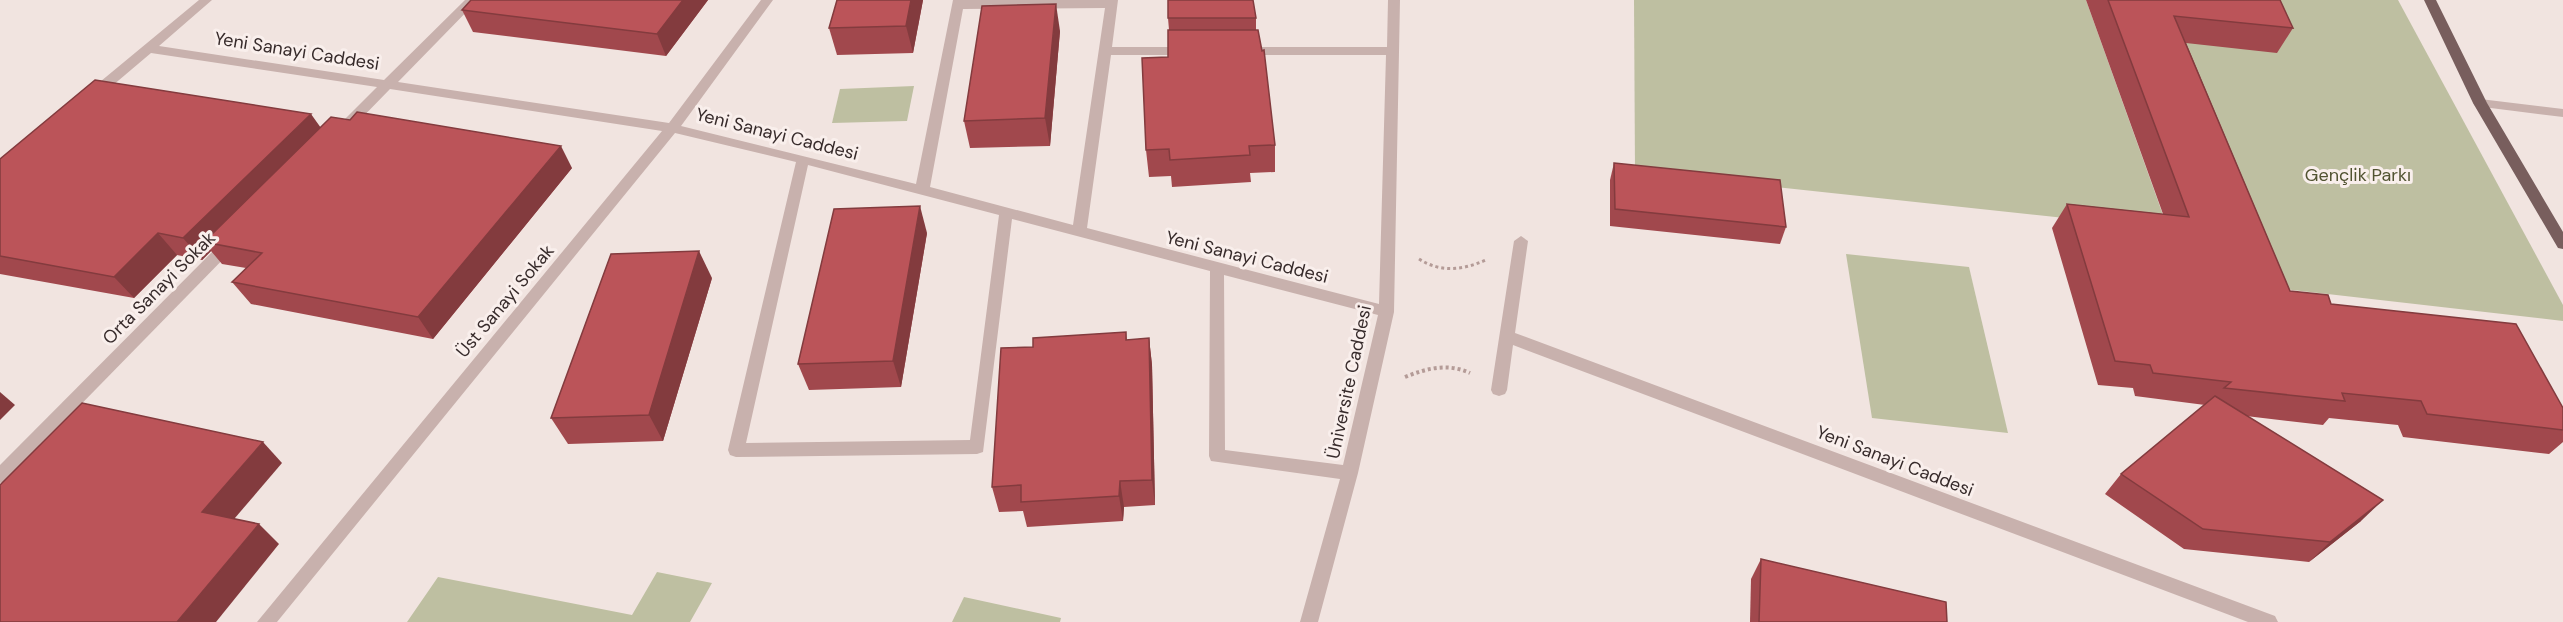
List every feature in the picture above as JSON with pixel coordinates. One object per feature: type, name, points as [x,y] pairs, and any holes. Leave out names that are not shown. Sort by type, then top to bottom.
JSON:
[{"type":"main road","points":[[2430,0],[2480,103],[2563,244]]},
{"type":"street","points":[[87,100],[206,0]]},
{"type":"street","points":[[337,136],[472,0]]},
{"type":"street","name":"Üst Sanayi Sokak","points":[[266,622],[672,128],[767,0]]},
{"type":"street","name":"Üniversite Caddesi","points":[[1309,622],[1350,473],[1386,312],[1394,0]]},
{"type":"street","points":[[922,191],[958,2],[1111,2],[1078,233]]},
{"type":"street","name":"Yeni Sanayi Caddesi","points":[[147,48],[672,128],[803,159],[1217,270],[1386,312]]},
{"type":"street","points":[[1105,51],[1200,51]]},
{"type":"street","points":[[1236,51],[1392,51]]},
{"type":"street","points":[[2480,103],[2563,113]]},
{"type":"street","points":[[803,159],[736,450],[977,447],[1005,213]]},
{"type":"street","name":"Orta Sanayi Sokak","points":[[0,476],[244,229]]},
{"type":"street","points":[[1499,390],[1521,241]]},
{"type":"street","points":[[1217,270],[1217,456],[1350,473]]},
{"type":"street","name":"Yeni Sanayi Caddesi","points":[[1507,336],[2269,622]]},
{"type":"path","points":[[1388,230],[1424,262],[1442,269],[1478,264],[1521,241]]},
{"type":"path","points":[[1366,405],[1404,378],[1428,368],[1464,369],[1499,390]]},
{"type":"green space","points":[[1634,0],[2086,0],[2168,229],[1635,172]]},
{"type":"green space","name":"Gençlik Parkı","points":[[2154,0],[2398,0],[2563,305],[2563,321],[2276,288]]},
{"type":"green space","points":[[914,86],[907,121],[832,123],[840,89]]},
{"type":"green space","points":[[1846,254],[1969,267],[2008,433],[1872,418]]},
{"type":"green space","points":[[657,572],[712,583],[690,622],[407,622],[438,577],[632,615]]},
{"type":"green space","points":[[964,597],[1061,618],[1060,622],[952,622]]},
{"type":"building","points":[[471,0],[683,0],[657,34],[462,10]]},
{"type":"building","points":[[837,0],[911,0],[906,26],[829,28]]},
{"type":"building","points":[[1168,0],[1253,0],[1256,18],[1168,18]]},
{"type":"building","points":[[2108,0],[2280,0],[2293,28],[2174,16],[2290,291],[2328,295],[2331,304],[2516,324],[2563,408],[2563,430],[2427,414],[2421,401],[2342,393],[2345,401],[2224,388],[2231,382],[2153,373],[2150,365],[2115,361],[2067,204],[2189,217]]},
{"type":"building","points":[[1056,4],[1045,118],[964,121],[982,6]]},
{"type":"building","points":[[1168,30],[1258,30],[1262,51],[1264,50],[1275,145],[1249,146],[1250,155],[1170,160],[1169,149],[1146,150],[1142,58],[1168,57]]},
{"type":"building","points":[[95,80],[311,114],[183,238],[158,233],[114,277],[0,256],[0,159]]},
{"type":"building","points":[[357,112],[561,146],[418,317],[232,282],[262,253],[204,242],[331,117],[350,120]]},
{"type":"building","points":[[1614,163],[1780,180],[1786,227],[1615,209]]},
{"type":"building","points":[[920,206],[893,361],[798,364],[834,209]]},
{"type":"building","points":[[699,251],[649,415],[551,418],[611,254]]},
{"type":"building","points":[[1126,332],[1126,340],[1149,338],[1152,480],[1120,481],[1119,496],[1021,502],[1021,485],[992,487],[1001,348],[1033,347],[1033,338]]},
{"type":"building","points":[[2215,396],[2383,500],[2330,542],[2203,529],[2121,474]]},
{"type":"building","points":[[82,403],[263,442],[202,512],[259,524],[177,622],[0,622],[0,485]]},
{"type":"building","points":[[1761,559],[1946,602],[1947,622],[1759,622]]}]
